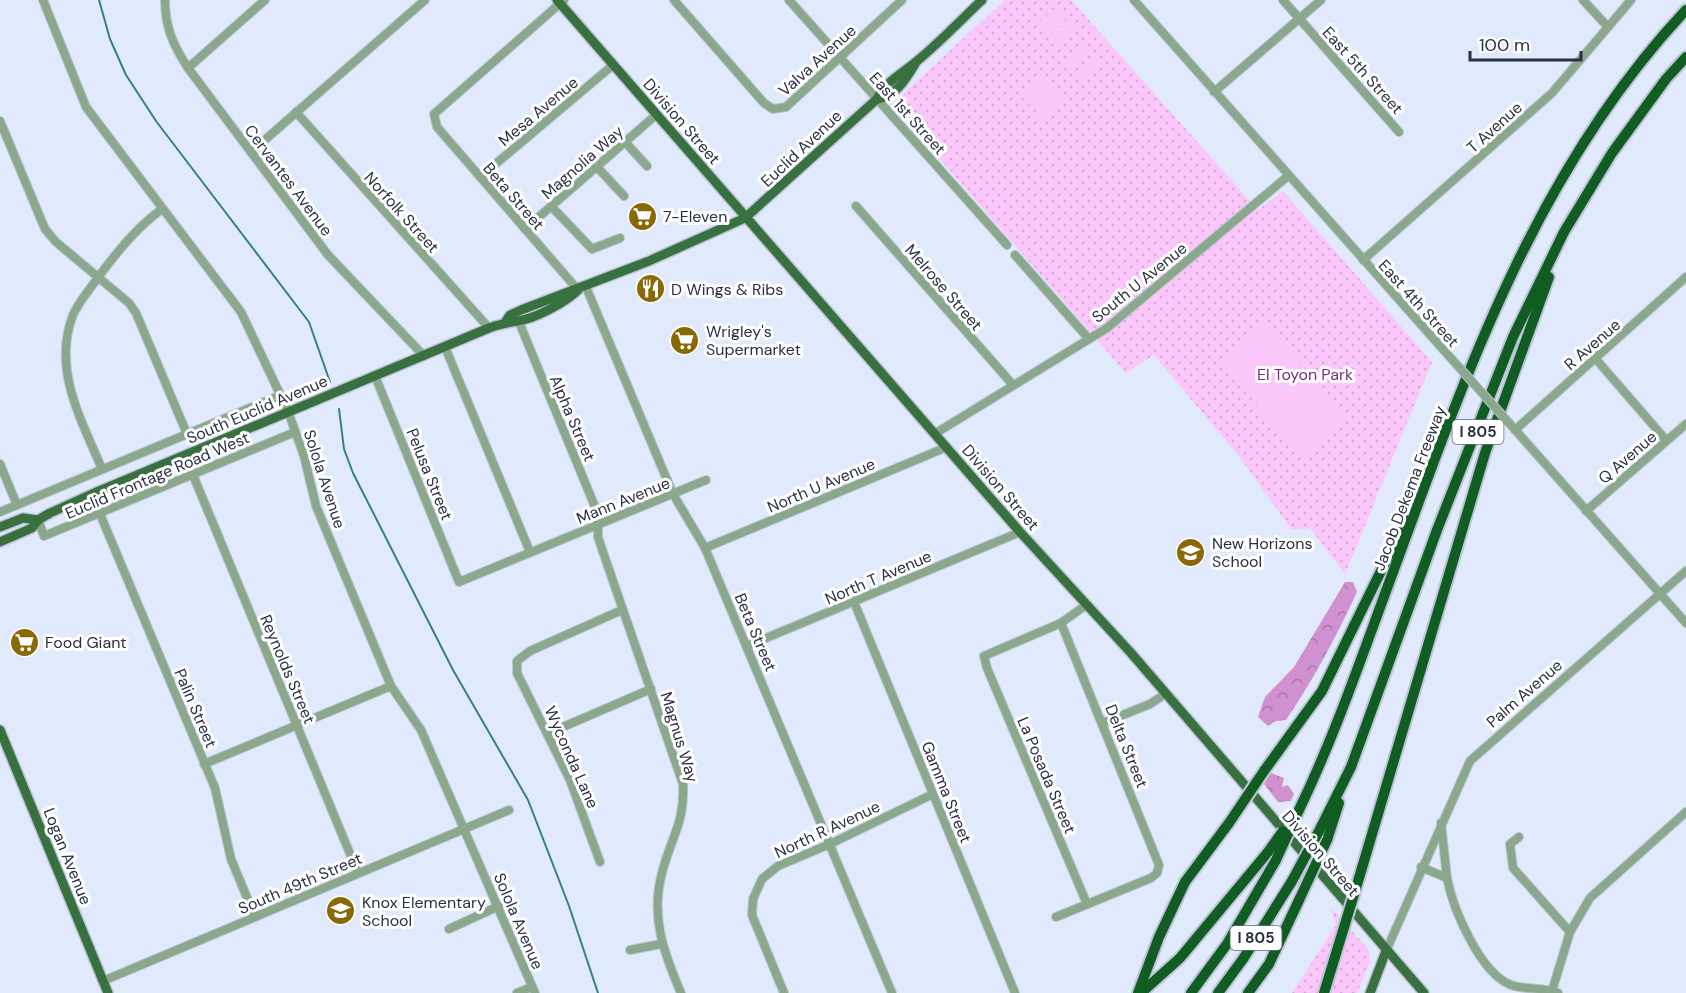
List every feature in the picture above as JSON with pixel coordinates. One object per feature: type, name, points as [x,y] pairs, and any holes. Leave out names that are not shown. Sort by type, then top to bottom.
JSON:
[{"type":"highway","name":"Jacob Dekema Freeway","points":[[1272,856],[1298,812],[1350,691],[1431,469],[1488,322],[1536,220],[1587,136],[1642,61],[1686,10]]},
{"type":"highway","name":"I 805","points":[[1218,993],[1243,959],[1322,836],[1351,767],[1437,530],[1513,337],[1560,239],[1611,153],[1666,79],[1686,57]]},
{"type":"highway","points":[[1324,993],[1485,453],[1560,239]]},
{"type":"highway","points":[[1140,993],[1159,937],[1185,882],[1322,691],[1431,469]]},
{"type":"highway","points":[[1248,993],[1269,964],[1300,898],[1322,836]]},
{"type":"highway","points":[[1140,993],[1180,958],[1272,856]]},
{"type":"highway","name":"I 805","points":[[1191,993],[1227,944],[1272,856]]},
{"type":"main road","name":"Euclid Avenue","points":[[582,289],[702,239],[745,218],[877,99],[888,97],[903,82],[916,62],[982,0]]},
{"type":"main road","name":"Division Street","points":[[560,1],[745,218],[1165,694],[1424,993]]},
{"type":"main road","points":[[506,321],[510,315],[561,293],[582,289]]},
{"type":"main road","points":[[506,321],[519,321],[568,301],[582,289]]},
{"type":"main road","name":"South Euclid Avenue","points":[[0,542],[32,528],[38,520],[92,494],[506,321]]},
{"type":"main road","name":"South Euclid Avenue","points":[[0,527],[23,518],[38,520]]},
{"type":"main road","name":"Logan Avenue","points":[[0,730],[108,993]]},
{"type":"main road","points":[[1370,993],[1386,951]]},
{"type":"street","name":"Solola Avenue","points":[[43,0],[86,107],[241,312],[288,411],[304,456],[316,506],[391,686],[421,730],[533,990]]},
{"type":"street","name":"Cervantes Avenue","points":[[165,0],[167,28],[172,43],[188,68],[328,255],[424,356]]},
{"type":"street","points":[[188,68],[265,0]]},
{"type":"street","points":[[251,152],[424,0]]},
{"type":"street","name":"Valva Avenue","points":[[674,0],[764,103],[773,110],[786,107],[901,0]]},
{"type":"street","name":"East 1st Street","points":[[789,0],[1007,245]]},
{"type":"street","name":"East 4th Street","points":[[1134,0],[1686,623]]},
{"type":"street","name":"East 5th Street","points":[[1282,0],[1399,132]]},
{"type":"street","points":[[1214,92],[1321,0]]},
{"type":"street","points":[[1583,0],[1608,27]]},
{"type":"street","name":"T Avenue","points":[[1363,260],[1552,93],[1631,0]]},
{"type":"street","name":"Beta Street","points":[[560,1],[434,114],[437,127],[525,229],[582,289],[673,494],[705,548],[892,993]]},
{"type":"street","name":"Mesa Avenue","points":[[480,177],[613,64]]},
{"type":"street","name":"Norfolk Street","points":[[297,112],[489,328]]},
{"type":"street","name":"Magnolia Way","points":[[525,229],[656,115]]},
{"type":"street","points":[[0,121],[45,229],[57,242],[117,290],[136,313],[187,434]]},
{"type":"street","points":[[625,142],[647,166]]},
{"type":"street","points":[[597,167],[624,196]]},
{"type":"street","name":"South U Avenue","points":[[936,433],[1107,328],[1157,289],[1288,176]]},
{"type":"street","points":[[551,206],[592,249],[620,238]]},
{"type":"street","name":"Melrose Street","points":[[856,206],[1013,385]]},
{"type":"street","points":[[102,469],[73,400],[66,368],[67,344],[74,313],[135,231],[162,209]]},
{"type":"street","points":[[1015,255],[1088,338]]},
{"type":"street","name":"R Avenue","points":[[1512,427],[1595,358],[1686,277]]},
{"type":"street","name":"Alpha Street","points":[[519,321],[598,514],[598,525]]},
{"type":"street","points":[[445,347],[530,552]]},
{"type":"street","points":[[1595,358],[1666,440]]},
{"type":"street","name":"Pelusa Street","points":[[375,376],[459,582]]},
{"type":"street","points":[[0,512],[281,395]]},
{"type":"street","name":"Q Avenue","points":[[1586,512],[1686,423]]},
{"type":"street","name":"Euclid Frontage Road West","points":[[38,520],[44,536],[295,432]]},
{"type":"street","name":"North U Avenue","points":[[705,548],[947,447]]},
{"type":"street","points":[[0,464],[17,505]]},
{"type":"street","name":"Reynolds Street","points":[[193,475],[358,873]]},
{"type":"street","name":"Mann Avenue","points":[[459,582],[706,480]]},
{"type":"street","name":"Palin Street","points":[[100,514],[215,788],[231,859],[255,917]]},
{"type":"street","name":"Magnus Way","points":[[598,525],[598,537],[683,784],[684,806],[662,872],[657,900],[661,944],[681,993]]},
{"type":"street","name":"North T Avenue","points":[[747,646],[1020,532]]},
{"type":"street","name":"Palm Avenue","points":[[1386,951],[1470,760],[1483,746],[1686,571]]},
{"type":"street","name":"Gamma Street","points":[[854,602],[1015,993]]},
{"type":"street","points":[[1061,623],[1086,605]]},
{"type":"street","name":"Wyconda Lane","points":[[600,862],[574,790],[549,733],[517,673],[517,661],[530,651],[622,610]]},
{"type":"street","name":"La Posada Street","points":[[1061,623],[984,656],[989,673],[1087,904]]},
{"type":"street","name":"Delta Street","points":[[1061,623],[1158,857],[1157,873],[1151,878],[1087,904]]},
{"type":"street","points":[[204,764],[391,686]]},
{"type":"street","points":[[549,733],[651,689]]},
{"type":"street","points":[[1103,723],[1150,704],[1165,694]]},
{"type":"street","name":"North R Avenue","points":[[784,993],[761,941],[751,911],[759,884],[778,866],[830,844],[933,794]]},
{"type":"street","name":"South 49th Street","points":[[103,981],[509,810]]},
{"type":"street","points":[[1441,822],[1451,898],[1460,919],[1486,963],[1497,977],[1512,985],[1555,992],[1570,932],[1576,918],[1601,886],[1686,812]]},
{"type":"street","points":[[1519,837],[1510,844],[1513,868],[1570,932]]},
{"type":"street","points":[[1421,867],[1447,879]]},
{"type":"street","points":[[1056,917],[1087,904]]},
{"type":"street","points":[[449,929],[498,906]]},
{"type":"street","points":[[630,950],[661,944]]},
{"type":"street","points":[[517,993],[533,990]]},
{"type":"green space","name":"El Toyon Park","points":[[1005,0],[1071,0],[1258,210],[1283,191],[1432,362],[1345,574],[1310,528],[1292,530],[1238,455],[1154,355],[1126,373],[892,104]]},
{"type":"green space","points":[[1055,8],[1063,16],[1043,34],[1036,25]]},
{"type":"green space","points":[[1066,20],[1074,29],[1055,47],[1047,38]]},
{"type":"green space","points":[[1085,42],[1093,51],[1074,68],[1066,59]]},
{"type":"green space","points":[[1096,55],[1104,63],[1085,81],[1077,72]]},
{"type":"green space","points":[[1042,76],[1052,88],[1031,107],[1020,95]]},
{"type":"green space","points":[[1054,90],[1065,102],[1043,121],[1033,108]]},
{"type":"green space","points":[[1263,323],[1350,418],[1303,457],[1218,362]]},
{"type":"green space","points":[[1345,582],[1353,582],[1357,592],[1324,658],[1286,720],[1276,721],[1268,726],[1258,717],[1265,697],[1294,667]]},
{"type":"green space","points":[[1271,773],[1284,778],[1282,787],[1288,785],[1294,794],[1291,801],[1278,802],[1264,784]]},
{"type":"green space","points":[[1330,906],[1368,949],[1370,961],[1357,993],[1292,993],[1336,925]]},
{"type":"waterway","points":[[99,0],[110,39],[126,75],[156,121],[309,322],[330,382]]},
{"type":"waterway","points":[[339,409],[344,449],[353,473],[453,670],[528,800],[569,906],[598,993]]},
{"type":"place","name":"7-Eleven","points":[[642,216]]},
{"type":"place","name":"D Wings & Ribs","points":[[650,289]]},
{"type":"place","name":"Wrigley's Supermarket","points":[[685,340]]},
{"type":"place","name":"New Horizons School","points":[[1191,552]]},
{"type":"place","name":"Food Giant","points":[[24,642]]},
{"type":"place","name":"Knox Elementary School","points":[[341,911]]}]
